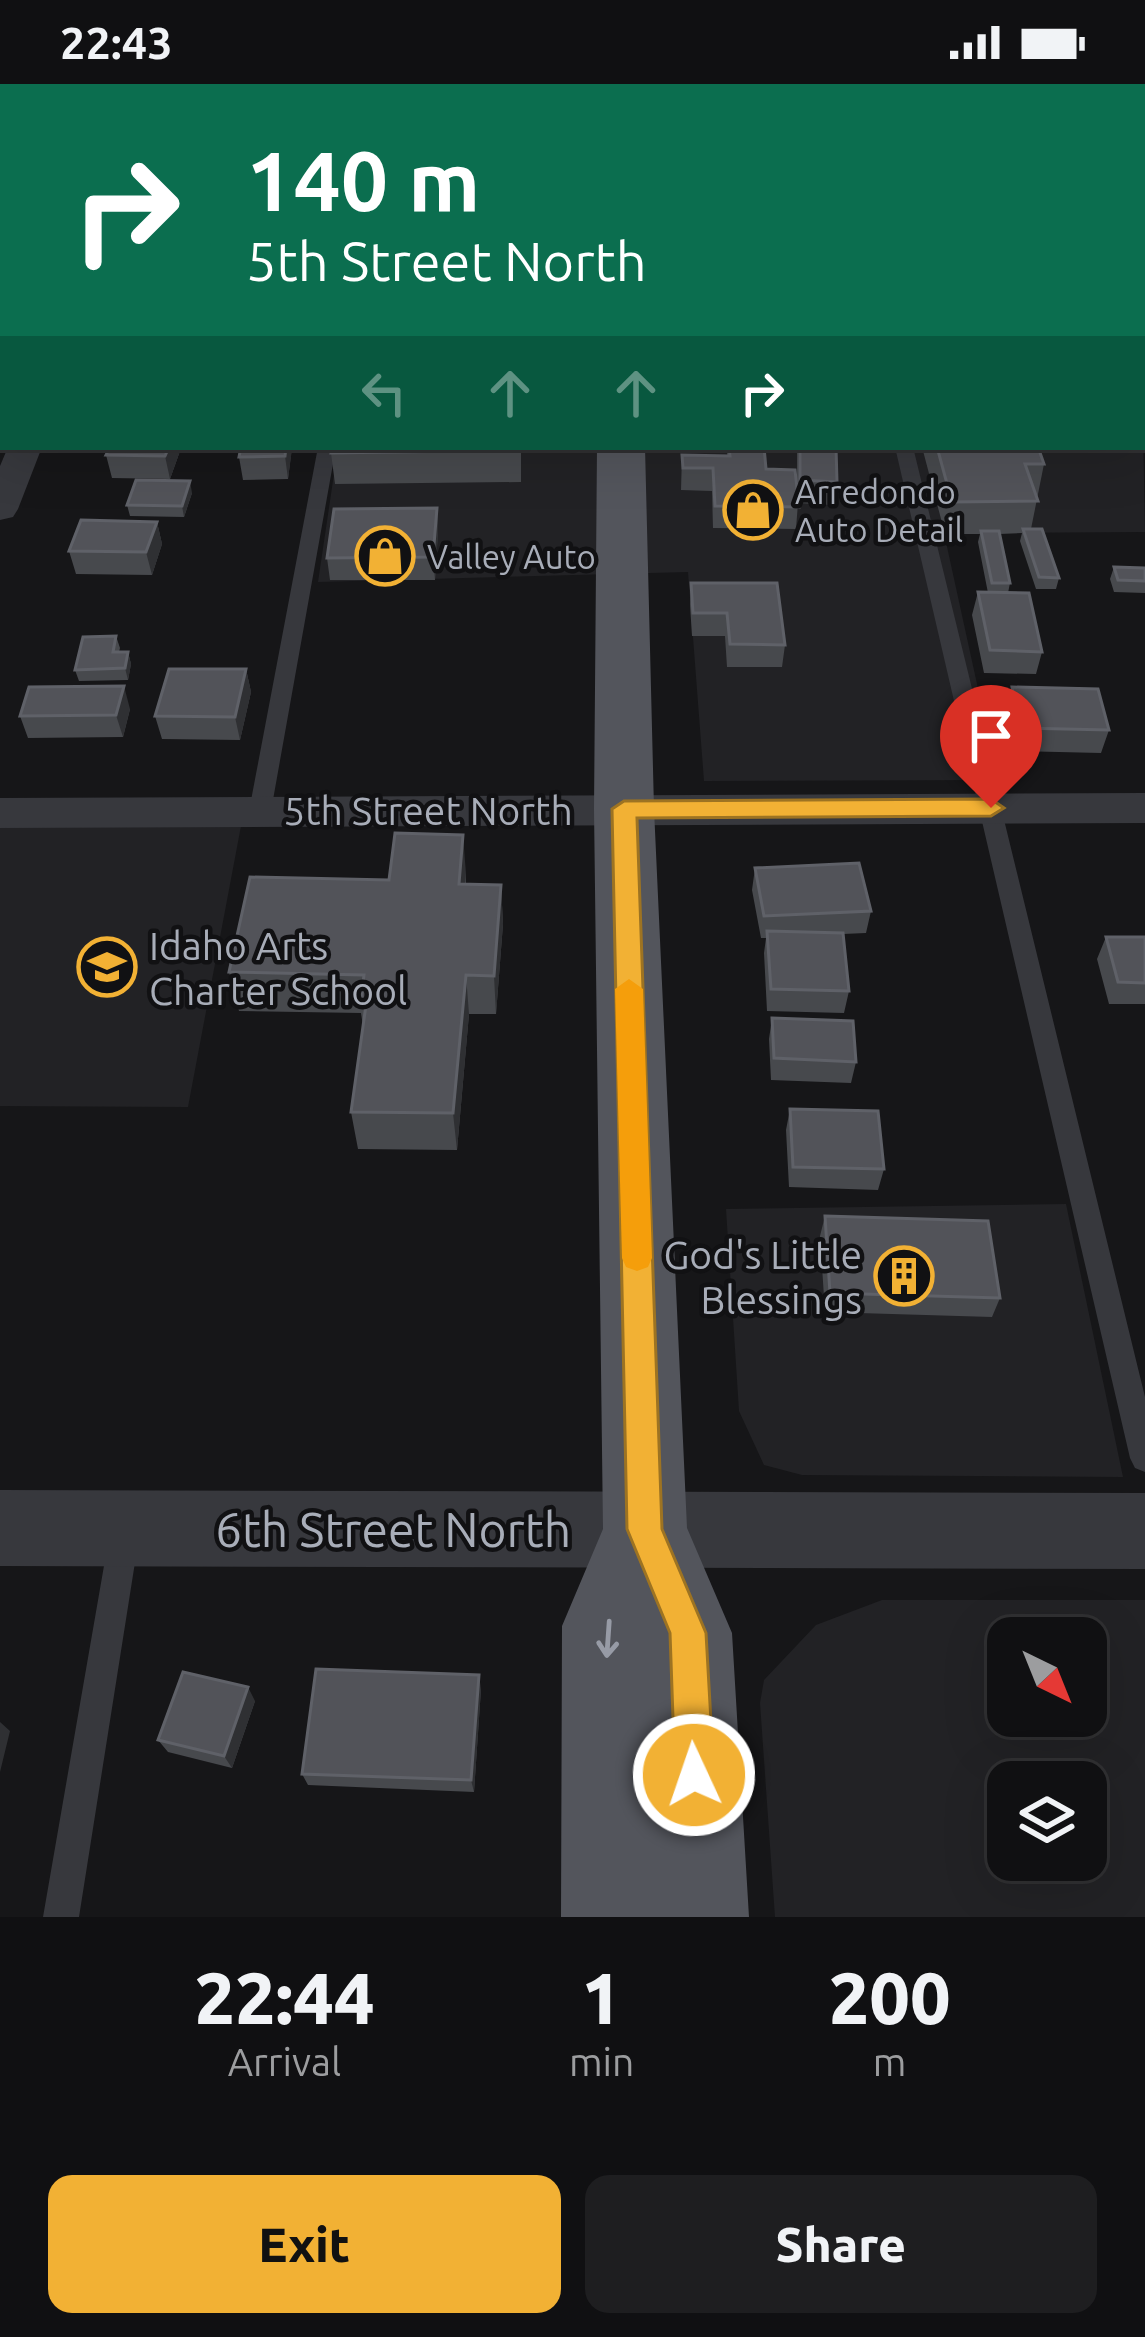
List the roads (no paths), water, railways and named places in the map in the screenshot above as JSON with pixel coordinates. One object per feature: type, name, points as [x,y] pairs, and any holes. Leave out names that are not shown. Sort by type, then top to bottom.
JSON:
[{"type":"main road","points":[[622,450],[624,809],[645,1529],[688,1633],[700,1917]]},
{"type":"main road","points":[[609,1917],[606,1626],[645,1529]]},
{"type":"street","points":[[0,509],[24,450]]},
{"type":"street","name":"5th Street North","points":[[0,813],[1145,808]]},
{"type":"street","name":"6th Street North","points":[[0,1528],[1145,1531]]},
{"type":"lane","points":[[260,811],[326,450]]},
{"type":"lane","points":[[905,450],[1145,1458]]},
{"type":"lane","points":[[61,1917],[126,1528]]},
{"type":"place","name":"Arredondo Auto Detail","points":[[753,510]]},
{"type":"place","name":"Valley Auto","points":[[385,556]]},
{"type":"place","name":"Idaho Arts Charter School","points":[[107,967]]},
{"type":"place","name":"God's Little Blessings","points":[[904,1276]]}]
